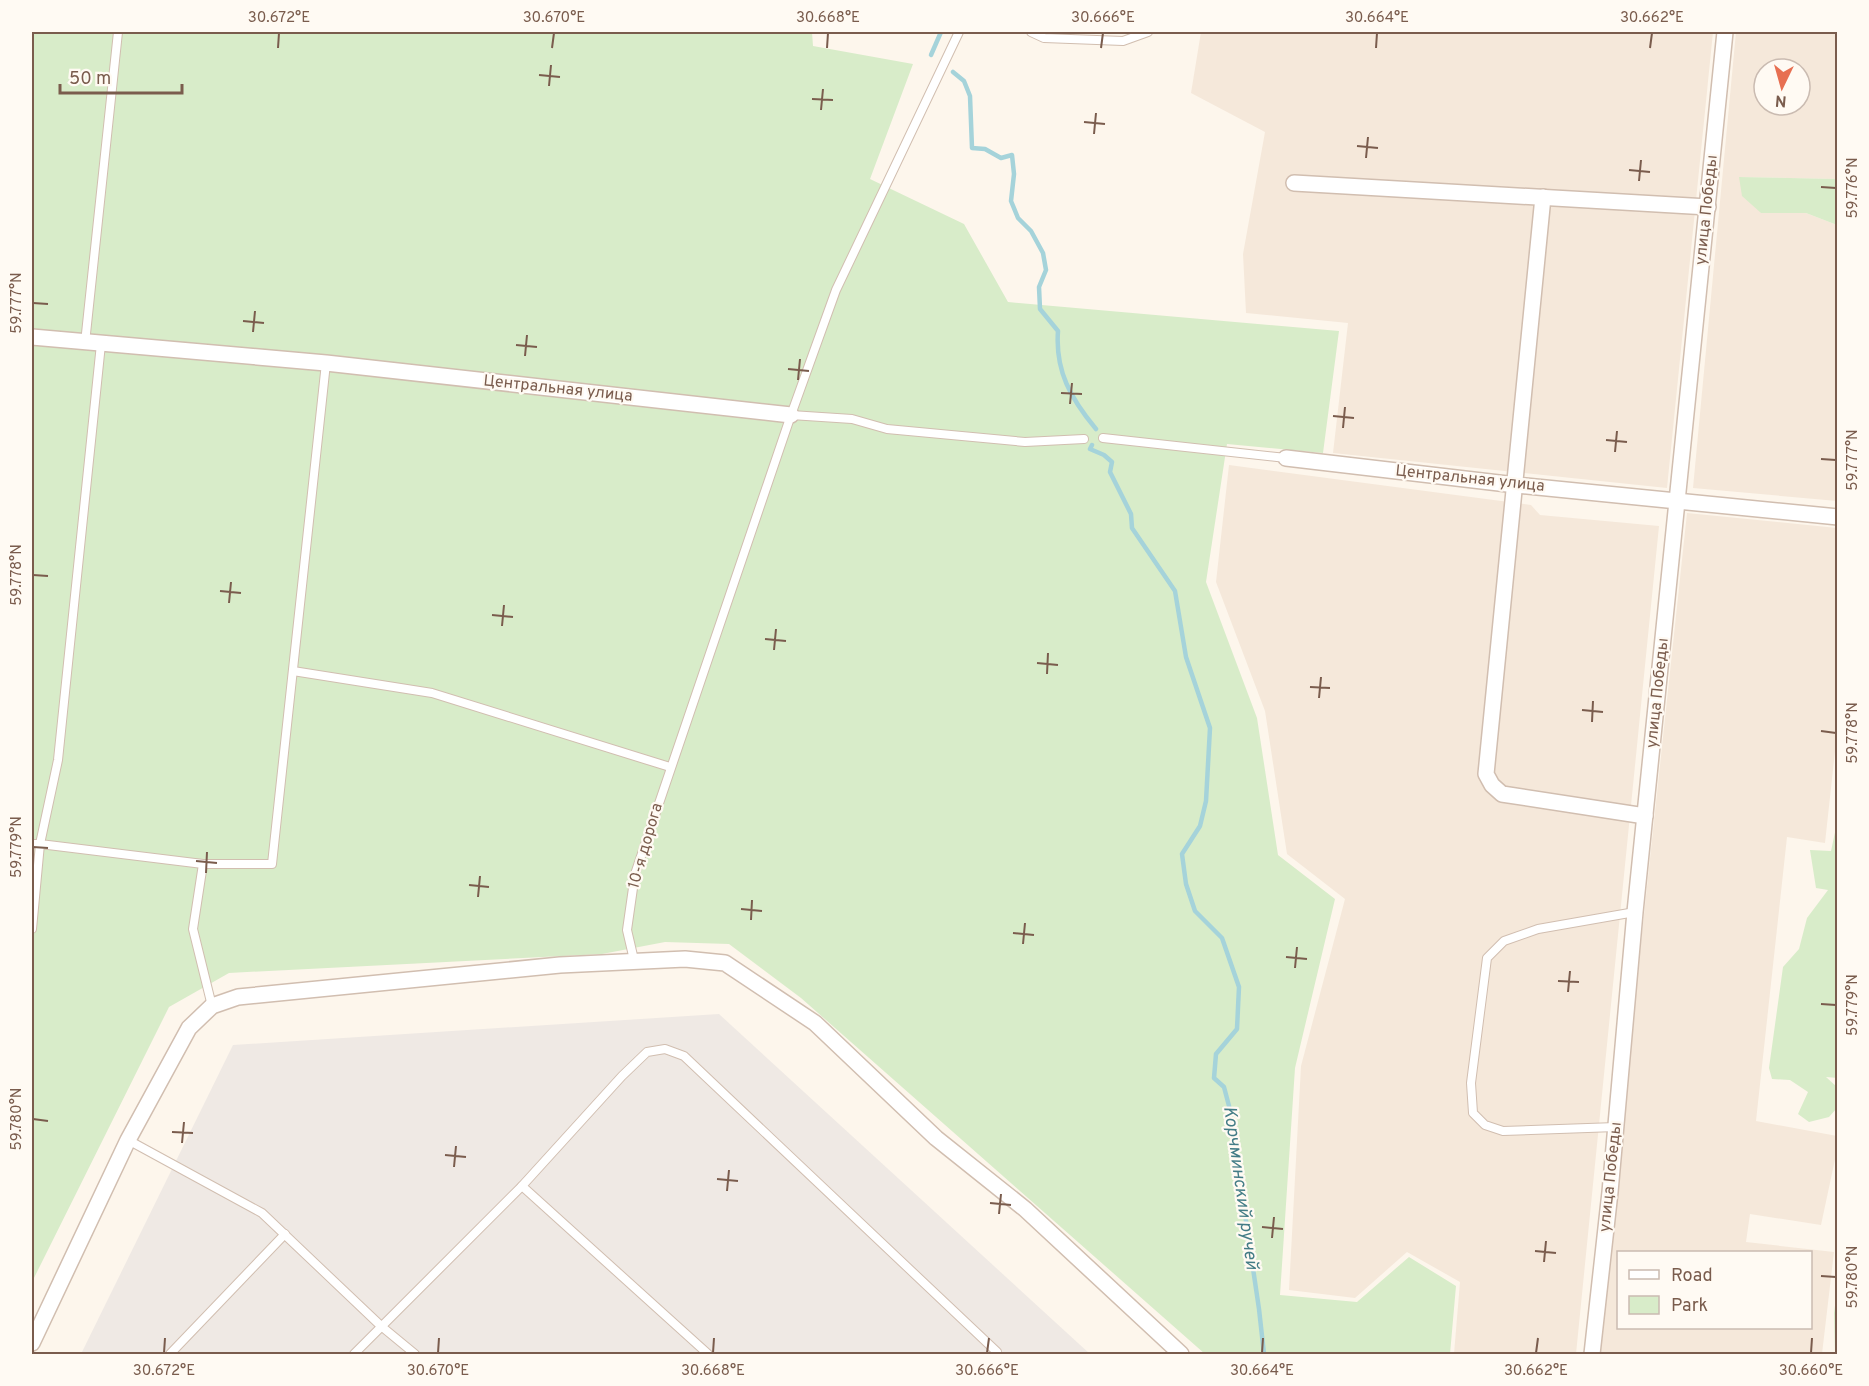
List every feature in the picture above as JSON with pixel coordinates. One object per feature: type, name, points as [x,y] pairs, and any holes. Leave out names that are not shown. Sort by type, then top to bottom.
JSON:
[{"type":"street","name":"улица Победы","points":[[1592,1354],[1725,32]]},
{"type":"street","points":[[1294,183],[1708,207]]},
{"type":"street","points":[[1543,197],[1486,774],[1492,785],[1502,794],[1645,816]]},
{"type":"street","name":"Центральная улица","points":[[32,337],[327,363],[791,415]]},
{"type":"street","name":"Центральная улица","points":[[1286,458],[1516,485],[1838,517]]},
{"type":"street","points":[[32,1342],[128,1140],[189,1028],[212,1006],[238,997],[560,965],[685,959],[724,963],[816,1023],[936,1138],[1025,1209],[1181,1354]]},
{"type":"lane","points":[[85,343],[118,32]]},
{"type":"lane","name":"10-я дорога","points":[[634,960],[627,930],[634,874],[791,415],[836,290],[959,32]]},
{"type":"lane","points":[[1031,32],[1044,38],[1123,41],[1148,32]]},
{"type":"lane","points":[[32,929],[36,844],[58,760],[101,344]]},
{"type":"lane","points":[[36,844],[203,864],[272,864],[327,363]]},
{"type":"lane","name":"Центральная улица","points":[[791,415],[852,419],[887,429],[1025,442],[1084,439]]},
{"type":"lane","name":"Центральная улица","points":[[1103,438],[1286,458]]},
{"type":"lane","points":[[293,671],[432,693],[670,767]]},
{"type":"lane","points":[[203,864],[193,929],[212,1006]]},
{"type":"lane","points":[[1616,1127],[1503,1131],[1485,1125],[1473,1113],[1471,1083],[1487,958],[1504,941],[1538,930],[1635,912]]},
{"type":"lane","points":[[354,1354],[522,1186],[622,1076],[647,1053],[665,1049],[684,1056],[997,1352],[994,1354]]},
{"type":"lane","points":[[128,1140],[262,1213],[381,1326],[415,1354]]},
{"type":"lane","points":[[522,1186],[708,1354]]},
{"type":"lane","points":[[170,1354],[285,1234]]},
{"type":"shaded area","points":[[1201,32],[1713,32],[1667,488],[1333,453],[1348,323],[1246,313],[1243,254],[1265,132],[1191,93]]},
{"type":"shaded area","points":[[1736,32],[1837,32],[1837,179],[1740,177],[1761,213],[1806,213],[1837,225],[1837,501],[1693,488]]},
{"type":"shaded area","points":[[1229,465],[1531,505],[1540,515],[1659,526],[1576,1354],[1454,1354],[1460,1282],[1407,1252],[1355,1298],[1289,1290],[1301,1066],[1345,899],[1287,854],[1265,711],[1216,582]]},
{"type":"shaded area","points":[[1687,513],[1837,528],[1838,724],[1825,843],[1787,837],[1756,1121],[1837,1136],[1837,1150],[1821,1225],[1750,1214],[1746,1242],[1834,1252],[1822,1354],[1597,1354]]},
{"type":"shaded area","points":[[719,1014],[1090,1354],[81,1354],[233,1045]]},
{"type":"green space","points":[[32,32],[812,32],[813,46],[913,64],[870,179],[964,224],[1008,302],[1339,331],[1323,453],[1227,444],[1206,582],[1257,718],[1278,855],[1335,899],[1295,1068],[1280,1295],[1357,1302],[1409,1257],[1456,1286],[1450,1354],[1205,1354],[801,998],[729,944],[665,942],[602,954],[229,973],[169,1007],[32,1282]]},
{"type":"green space","points":[[1739,177],[1837,179],[1837,225],[1806,213],[1761,213],[1742,196]]},
{"type":"green space","points":[[1837,823],[1838,1078],[1826,1077],[1837,1087],[1837,1108],[1829,1117],[1809,1122],[1798,1114],[1808,1092],[1790,1080],[1772,1079],[1769,1068],[1783,967],[1799,949],[1807,918],[1828,890],[1816,888],[1810,850],[1831,851]]},
{"type":"green space","points":[[1837,1291],[1838,1354],[1835,1354],[1834,1313]]},
{"type":"waterway","name":"Корчминский ручей","points":[[931,55],[941,32]]},
{"type":"waterway","name":"Корчминский ручей","points":[[953,72],[964,81],[970,96],[972,148],[985,149],[1001,158],[1012,155],[1014,174],[1011,201],[1018,218],[1031,231],[1043,253],[1046,270],[1039,287],[1040,309],[1058,331],[1059,359],[1072,395],[1096,429]]},
{"type":"waterway","name":"Корчминский ручей","points":[[1092,445],[1090,449],[1104,455],[1112,462],[1110,472],[1131,514],[1132,528],[1175,591],[1186,657],[1210,728],[1206,801],[1200,826],[1182,854],[1186,884],[1195,911],[1222,938],[1239,987],[1237,1029],[1216,1054],[1214,1078],[1224,1087],[1229,1106],[1264,1354]]}]
